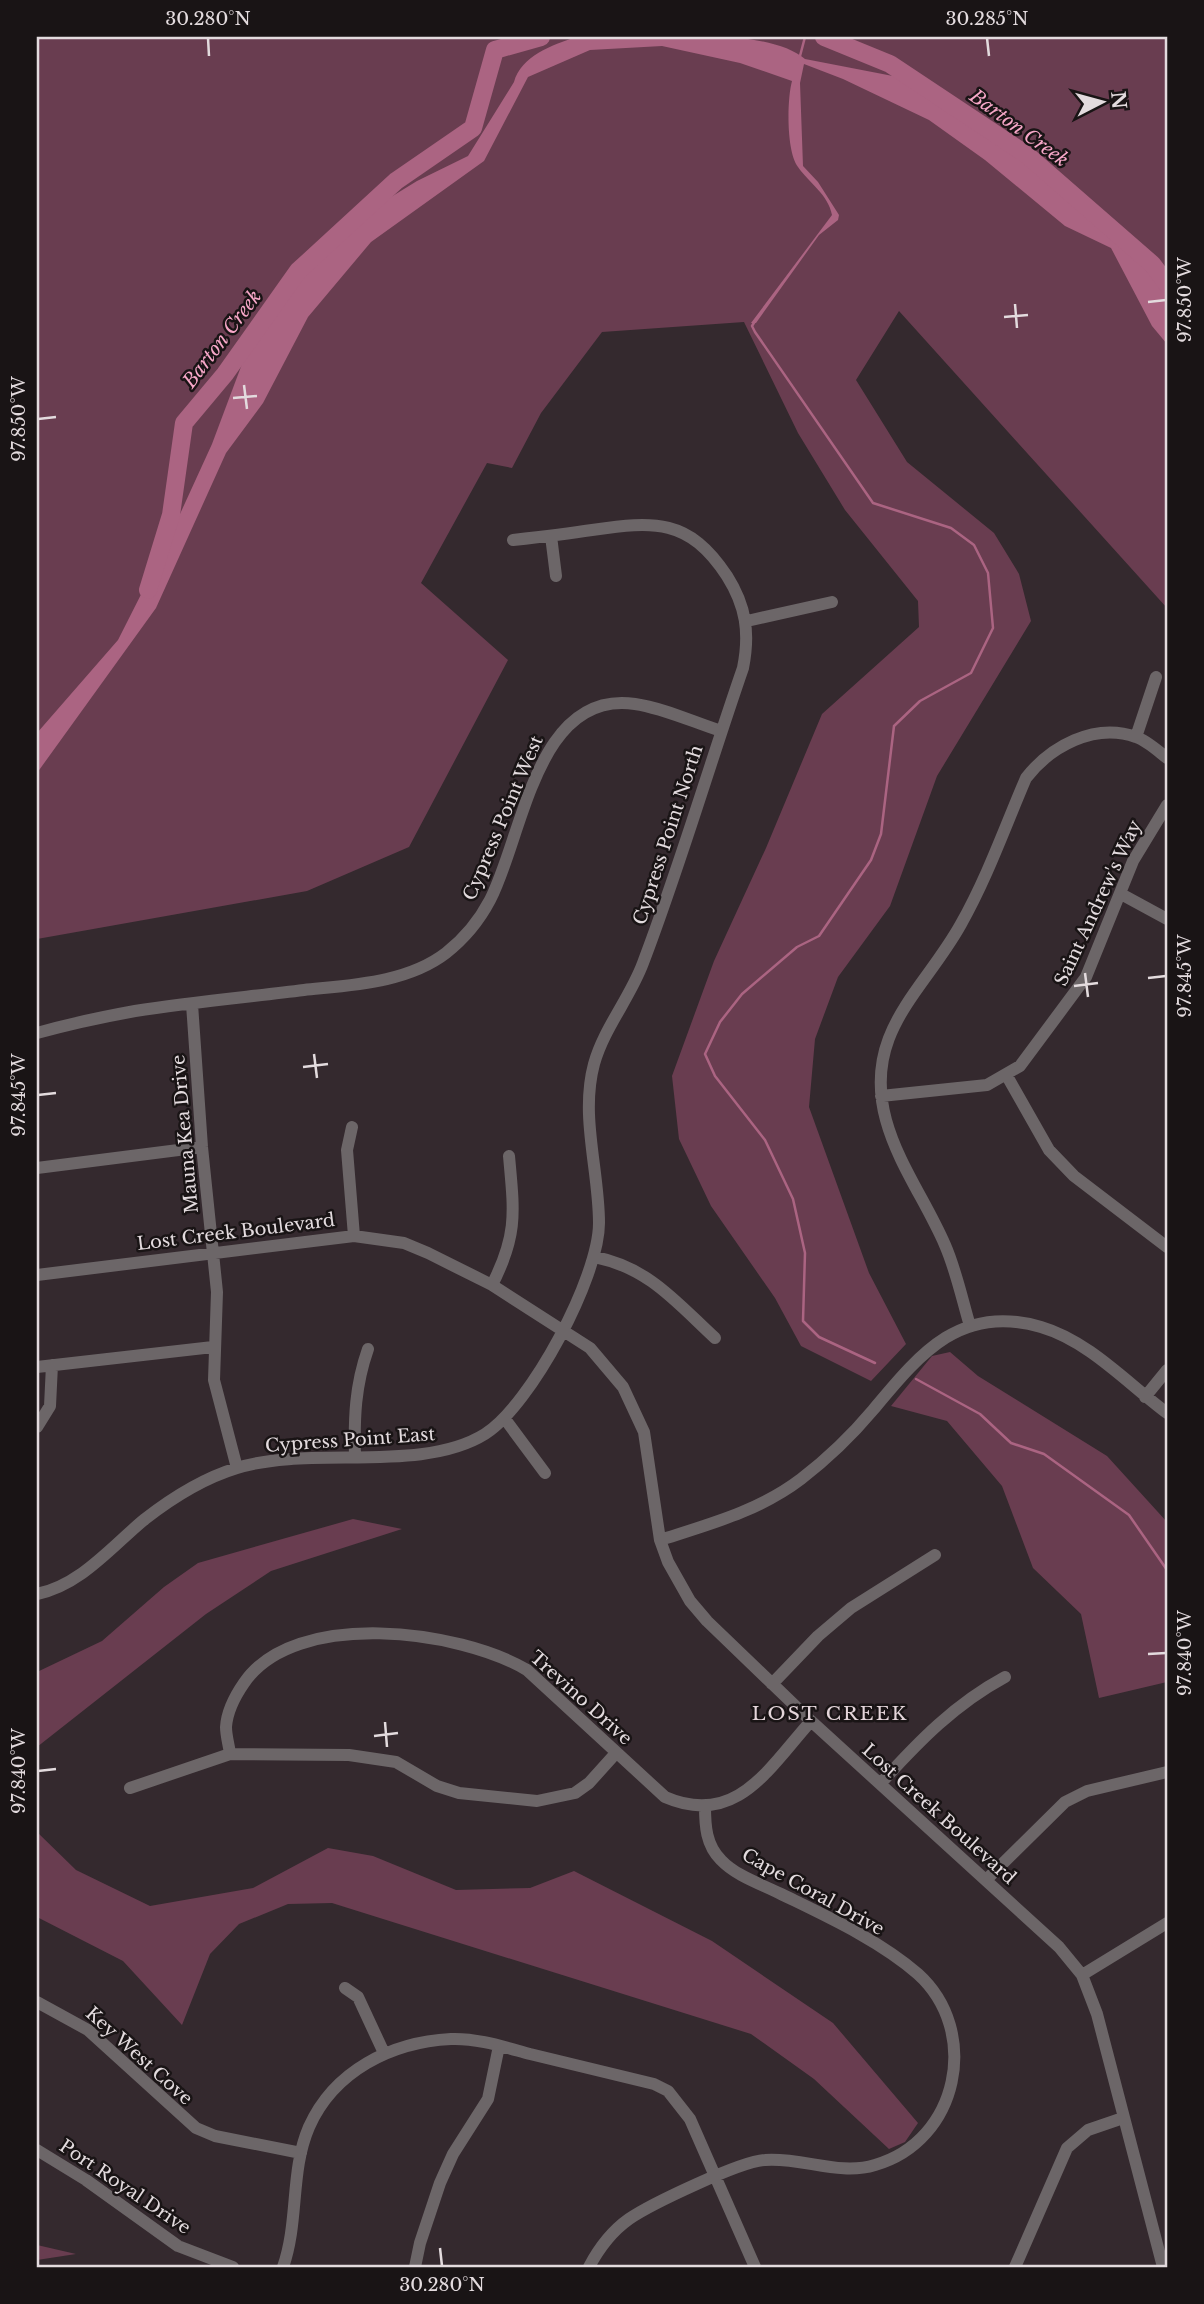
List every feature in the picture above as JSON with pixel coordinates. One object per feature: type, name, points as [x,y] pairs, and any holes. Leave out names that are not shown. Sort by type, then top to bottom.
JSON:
[{"type":"street","name":"Cypress Point North","points":[[513,540],[652,523],[674,529],[694,539],[722,568],[736,590],[747,621],[743,667],[643,964],[595,1061],[588,1102],[598,1202],[595,1256],[563,1329]]},
{"type":"street","points":[[551,536],[556,576]]},
{"type":"street","points":[[747,621],[832,602]]},
{"type":"street","points":[[1136,737],[1156,677]]},
{"type":"street","name":"Cypress Point West","points":[[37,1033],[136,1011],[370,982],[421,967],[443,955],[463,939],[491,899],[542,764],[556,737],[570,720],[588,710],[612,704],[635,704],[721,731]]},
{"type":"street","points":[[970,1326],[945,1246],[900,1156],[886,1121],[881,1096],[883,1066],[891,1028],[961,926],[1026,778],[1040,760],[1065,744],[1103,733],[1136,737],[1167,758]]},
{"type":"street","name":"Saint Andrew's Way","points":[[881,1096],[987,1086],[1020,1066],[1075,995],[1147,834],[1167,805]]},
{"type":"street","points":[[1121,894],[1167,919]]},
{"type":"street","name":"Mauna Kea Drive","points":[[192,1004],[202,1147],[214,1251],[214,1380],[237,1468]]},
{"type":"street","points":[[1007,1076],[1049,1150],[1074,1176],[1167,1247]]},
{"type":"street","points":[[352,1127],[347,1150],[354,1236]]},
{"type":"street","points":[[37,1168],[202,1147]]},
{"type":"street","points":[[492,1285],[507,1255],[513,1233],[509,1156]]},
{"type":"street","name":"Lost Creek Boulevard","points":[[37,1275],[214,1251],[354,1236],[404,1244],[492,1285],[590,1348],[608,1367],[633,1406],[644,1432],[660,1540],[668,1562],[690,1601],[772,1685],[1059,1947],[1082,1975],[1097,2014],[1123,2118],[1164,2261]]},
{"type":"street","points":[[595,1256],[628,1265],[651,1279],[715,1338]]},
{"type":"street","points":[[660,1540],[769,1502],[843,1443],[901,1374],[928,1347],[970,1326],[1019,1322],[1064,1335],[1167,1413]]},
{"type":"street","name":"Cypress Point East","points":[[37,1594],[74,1578],[147,1518],[185,1491],[237,1468],[272,1461],[444,1451],[483,1435],[505,1419],[563,1329]]},
{"type":"street","points":[[37,1367],[213,1347]]},
{"type":"street","points":[[355,1457],[354,1405],[357,1379],[368,1349]]},
{"type":"street","points":[[37,1427],[50,1406],[52,1365]]},
{"type":"street","points":[[1145,1397],[1167,1370]]},
{"type":"street","points":[[505,1419],[545,1473]]},
{"type":"street","points":[[772,1685],[818,1636],[851,1608],[935,1555]]},
{"type":"street","name":"Trevino Drive","points":[[230,1754],[226,1727],[235,1696],[247,1678],[264,1663],[284,1651],[314,1642],[381,1633],[463,1645],[512,1661],[527,1670],[665,1797],[686,1806],[726,1803],[746,1793],[811,1721]]},
{"type":"street","points":[[881,1783],[928,1731],[962,1703],[1005,1677]]},
{"type":"street","points":[[130,1788],[230,1754],[378,1757],[396,1762],[437,1786],[459,1793],[537,1801],[575,1793],[589,1783],[617,1754]]},
{"type":"street","points":[[986,1880],[1065,1802],[1087,1791],[1167,1772]]},
{"type":"street","name":"Cape Coral Drive","points":[[589,2267],[608,2238],[630,2218],[737,2166],[762,2160],[853,2168],[874,2166],[898,2156],[916,2143],[939,2115],[953,2083],[955,2057],[947,2014],[926,1982],[911,1968],[836,1922],[737,1872],[721,1861],[710,1846],[705,1806]]},
{"type":"street","points":[[1082,1975],[1167,1923]]},
{"type":"street","points":[[345,1988],[358,1997],[384,2053]]},
{"type":"street","name":"Key West Cove","points":[[37,2002],[88,2030],[196,2128],[215,2136],[301,2153]]},
{"type":"street","points":[[283,2267],[295,2222],[301,2153],[314,2119],[340,2080],[384,2053],[450,2039],[499,2046],[654,2084],[668,2091],[690,2119],[755,2267]]},
{"type":"street","points":[[415,2267],[419,2243],[440,2183],[453,2154],[488,2098],[499,2046]]},
{"type":"street","points":[[1015,2267],[1067,2148],[1088,2130],[1123,2118]]},
{"type":"street","name":"Port Royal Drive","points":[[37,2150],[86,2180],[178,2246],[233,2267]]},
{"type":"shaded area","points":[[37,37],[1167,37],[1167,608],[899,311],[856,380],[907,462],[994,533],[1019,574],[1031,621],[937,776],[890,906],[838,977],[815,1039],[809,1107],[869,1273],[906,1344],[871,1381],[801,1346],[775,1298],[711,1206],[679,1139],[672,1076],[714,961],[766,848],[822,714],[919,627],[918,601],[845,510],[798,433],[744,322],[602,332],[541,413],[512,468],[487,463],[421,583],[508,660],[409,847],[307,891],[37,939]]},
{"type":"shaded area","points":[[576,37],[729,37],[786,48],[805,59],[898,77],[1012,150],[1092,209],[1167,294],[1167,344],[1152,326],[1111,248],[1065,226],[985,160],[929,120],[843,79],[804,64],[800,83],[803,166],[818,182],[839,215],[838,220],[819,235],[756,323],[751,323],[832,215],[827,201],[798,167],[791,149],[789,100],[792,81],[740,63],[662,46],[590,50],[528,77],[484,161],[371,242],[308,317],[263,403],[226,453],[156,608],[37,773],[37,733],[118,640],[164,549],[212,444],[245,356],[294,278],[365,213],[417,181],[468,156],[523,65],[548,48]]},
{"type":"shaded area","points":[[950,1352],[978,1376],[1107,1456],[1167,1522],[1167,1682],[1099,1698],[1081,1614],[1033,1568],[1002,1486],[947,1421],[891,1406],[932,1356]]},
{"type":"shaded area","points":[[353,1519],[402,1529],[271,1571],[206,1614],[37,1747],[37,1672],[102,1641],[164,1587],[198,1563]]},
{"type":"shaded area","points":[[37,1832],[76,1870],[150,1906],[253,1888],[328,1848],[373,1856],[456,1890],[530,1888],[574,1871],[712,1941],[833,2023],[918,2123],[905,2142],[889,2149],[814,2079],[751,2034],[332,1903],[288,1904],[239,1924],[210,1954],[182,2025],[123,1961],[37,1917]]},
{"type":"shaded area","points":[[37,2245],[76,2254],[37,2260]]},
{"type":"waterway","name":"Barton Creek","points":[[148,590],[171,515],[184,423],[225,374],[298,271],[396,181],[473,128],[495,50],[541,37]]},
{"type":"waterway","points":[[800,56],[805,37]]},
{"type":"waterway","name":"Barton Creek","points":[[824,37],[890,64],[1027,155],[1152,264],[1167,284]]},
{"type":"waterway","points":[[755,321],[752,326],[755,332],[873,503],[951,528],[974,545],[988,573],[993,628],[971,673],[920,701],[894,726],[881,834],[871,860],[819,936],[797,947],[742,994],[720,1022],[705,1054],[715,1076],[765,1140],[793,1199],[805,1253],[803,1321],[819,1337],[875,1363]]},
{"type":"waterway","points":[[916,1379],[980,1414],[1011,1443],[1044,1454],[1129,1515],[1167,1570]]},
{"type":"district","name":"LOST CREEK","points":[[830,1713]]}]
